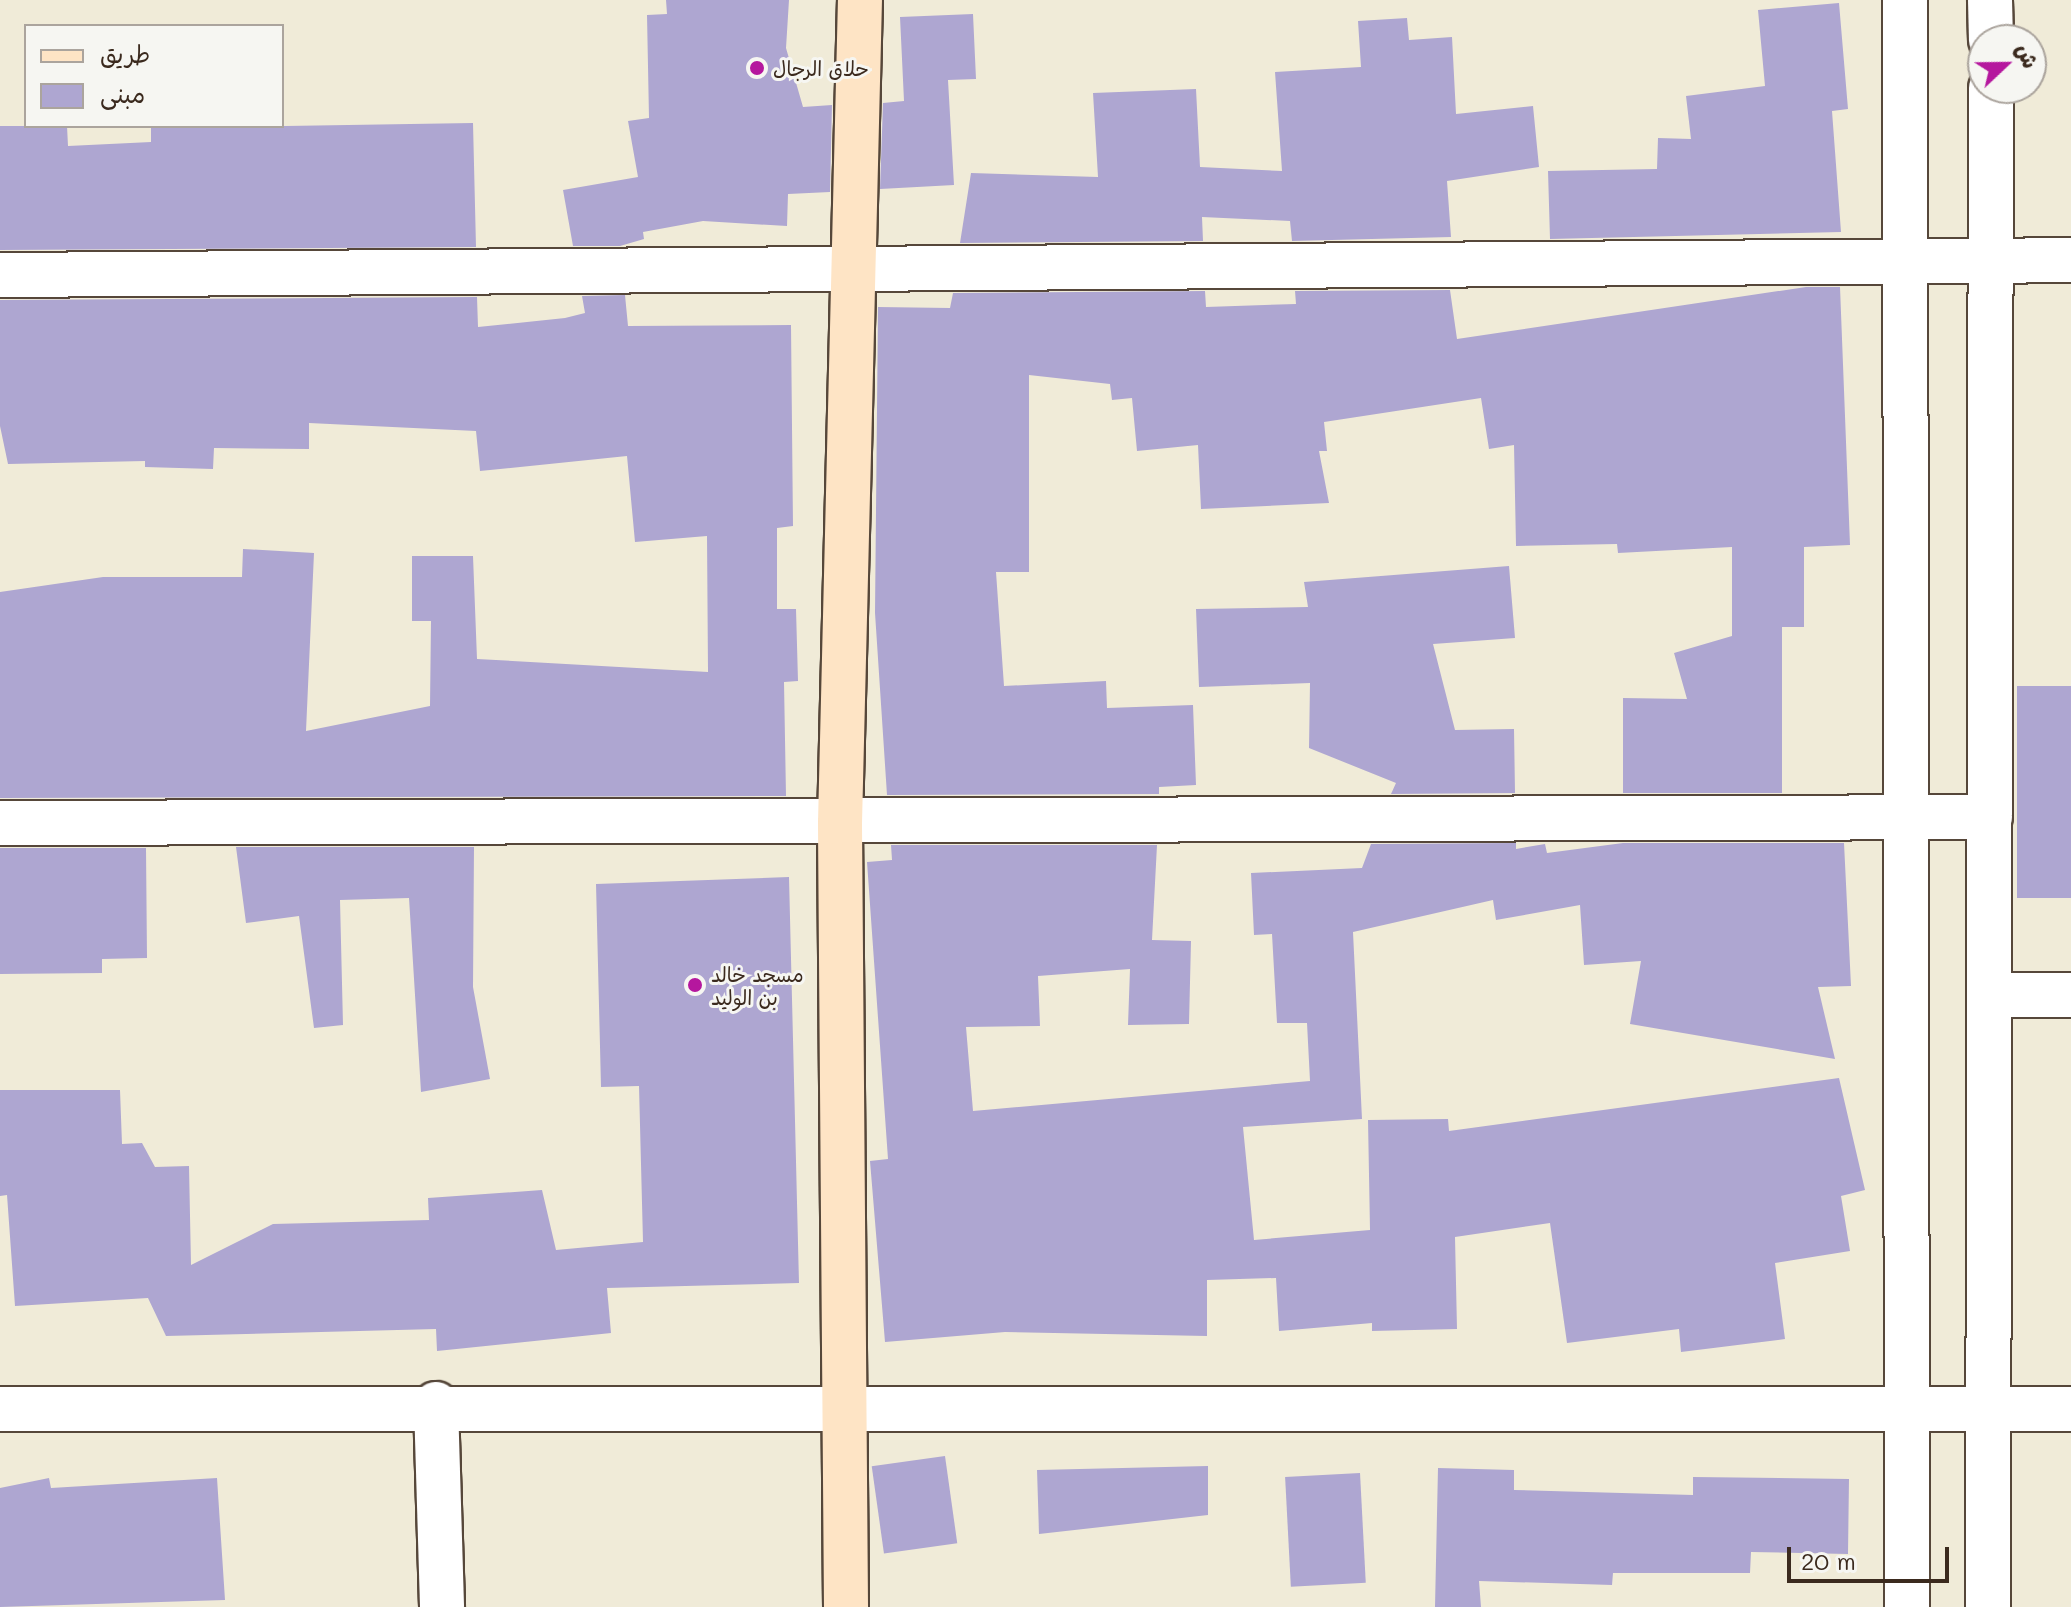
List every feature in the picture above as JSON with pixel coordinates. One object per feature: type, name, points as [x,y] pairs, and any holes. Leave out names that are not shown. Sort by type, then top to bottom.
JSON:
[{"type":"main road","points":[[846,1607],[840,823],[858,274],[860,0]]},
{"type":"street","points":[[1905,0],[1907,1607]]},
{"type":"street","points":[[1990,0],[1991,24]]},
{"type":"street","points":[[1988,1607],[1994,260],[1991,104]]},
{"type":"street","points":[[0,275],[858,274],[2071,260]]},
{"type":"street","points":[[0,823],[840,823],[1990,817]]},
{"type":"street","points":[[1989,995],[2071,995]]},
{"type":"street","points":[[436,1404],[442,1607]]},
{"type":"street","points":[[0,1409],[436,1404],[844,1411],[1988,1413],[2071,1409]]},
{"type":"building","points":[[666,0],[789,0],[786,48],[803,107],[832,105],[830,192],[788,194],[787,226],[703,221],[643,232],[644,239],[620,246],[573,246],[563,190],[638,177],[628,121],[649,118],[647,15],[667,14]]},
{"type":"building","points":[[1839,3],[1848,109],[1832,111],[1841,232],[1550,239],[1548,171],[1657,169],[1658,138],[1691,139],[1686,96],[1765,86],[1758,10]]},
{"type":"building","points":[[973,14],[976,79],[948,80],[954,185],[880,189],[883,103],[904,101],[900,17]]},
{"type":"building","points":[[1407,18],[1409,40],[1452,37],[1456,114],[1533,106],[1539,167],[1447,181],[1451,237],[1292,241],[1290,221],[1202,217],[1203,241],[960,243],[971,173],[1098,177],[1093,93],[1196,89],[1200,167],[1282,171],[1275,72],[1361,67],[1358,21]]},
{"type":"building","points":[[473,123],[476,247],[0,250],[0,126],[67,128],[68,146],[151,142],[151,128]]},
{"type":"building","points":[[1806,287],[1840,287],[1850,545],[1804,547],[1804,627],[1782,627],[1782,793],[1623,793],[1623,698],[1687,699],[1674,653],[1732,636],[1732,547],[1618,553],[1617,544],[1516,546],[1514,445],[1489,449],[1481,398],[1324,422],[1327,451],[1319,451],[1329,503],[1201,509],[1198,445],[1137,451],[1132,398],[1112,400],[1110,384],[1029,375],[1029,572],[996,572],[1004,686],[1106,681],[1107,708],[1193,705],[1196,785],[1159,787],[1159,794],[887,795],[875,613],[878,307],[950,308],[953,293],[1205,291],[1206,307],[1296,304],[1295,291],[1450,290],[1457,339]]},
{"type":"building","points":[[625,295],[628,326],[791,325],[793,526],[777,528],[777,609],[796,609],[798,681],[784,682],[786,796],[0,798],[0,592],[103,577],[242,577],[243,549],[314,553],[306,731],[430,706],[431,621],[412,621],[412,556],[473,556],[477,659],[708,672],[707,536],[635,542],[627,456],[480,471],[476,431],[309,423],[309,449],[214,448],[213,469],[145,467],[145,461],[8,464],[0,426],[0,300],[477,297],[478,327],[565,318],[585,313],[582,296]]},
{"type":"building","points":[[1509,566],[1515,638],[1433,644],[1455,730],[1514,729],[1515,793],[1391,794],[1396,783],[1309,748],[1310,683],[1199,687],[1196,609],[1308,607],[1304,582]]},
{"type":"building","points":[[2017,686],[2071,686],[2071,898],[2017,898]]},
{"type":"building","points":[[1516,843],[1516,849],[1545,844],[1547,853],[1623,843],[1844,843],[1851,986],[1818,987],[1835,1059],[1630,1024],[1641,961],[1584,965],[1580,905],[1496,920],[1493,900],[1353,932],[1362,1119],[1243,1127],[1254,1240],[1370,1230],[1368,1120],[1448,1119],[1449,1131],[1839,1078],[1865,1190],[1841,1196],[1850,1251],[1775,1263],[1785,1339],[1681,1352],[1679,1329],[1567,1343],[1550,1223],[1455,1237],[1457,1329],[1372,1331],[1372,1323],[1279,1331],[1276,1278],[1207,1280],[1207,1336],[1005,1332],[885,1342],[870,1161],[888,1159],[867,862],[892,860],[891,845],[1157,845],[1152,940],[1191,941],[1189,1024],[1128,1025],[1130,969],[1038,976],[1040,1026],[966,1027],[973,1111],[1310,1081],[1307,1023],[1277,1023],[1272,934],[1254,935],[1251,873],[1362,868],[1371,844]]},
{"type":"building","points":[[236,847],[474,847],[473,987],[490,1079],[421,1092],[409,898],[340,900],[343,1025],[314,1028],[299,916],[246,923]]},
{"type":"building","points":[[0,848],[146,848],[147,958],[102,959],[102,973],[0,974]]},
{"type":"building","points":[[789,877],[799,1283],[607,1288],[611,1333],[437,1351],[436,1329],[166,1336],[148,1298],[15,1306],[7,1195],[0,1196],[0,1090],[120,1090],[122,1144],[142,1143],[155,1167],[189,1166],[191,1265],[273,1224],[429,1220],[428,1198],[542,1190],[556,1250],[643,1242],[639,1086],[601,1087],[596,884]]},
{"type":"building","points":[[945,1456],[957,1543],[884,1553],[872,1466]]},
{"type":"building","points":[[1208,1466],[1208,1515],[1039,1534],[1037,1470]]},
{"type":"building","points":[[1438,1468],[1514,1470],[1514,1490],[1693,1495],[1693,1477],[1849,1479],[1848,1554],[1751,1552],[1750,1573],[1613,1573],[1612,1585],[1479,1581],[1481,1607],[1435,1607]]},
{"type":"building","points":[[1360,1473],[1366,1583],[1291,1587],[1285,1477]]},
{"type":"building","points":[[49,1478],[51,1488],[217,1478],[225,1600],[0,1607],[0,1488]]},
{"type":"place","name":"حلاق الرجال","points":[[757,68]]},
{"type":"place","name":"مسجد خالد بن الوليد","points":[[695,985]]}]
